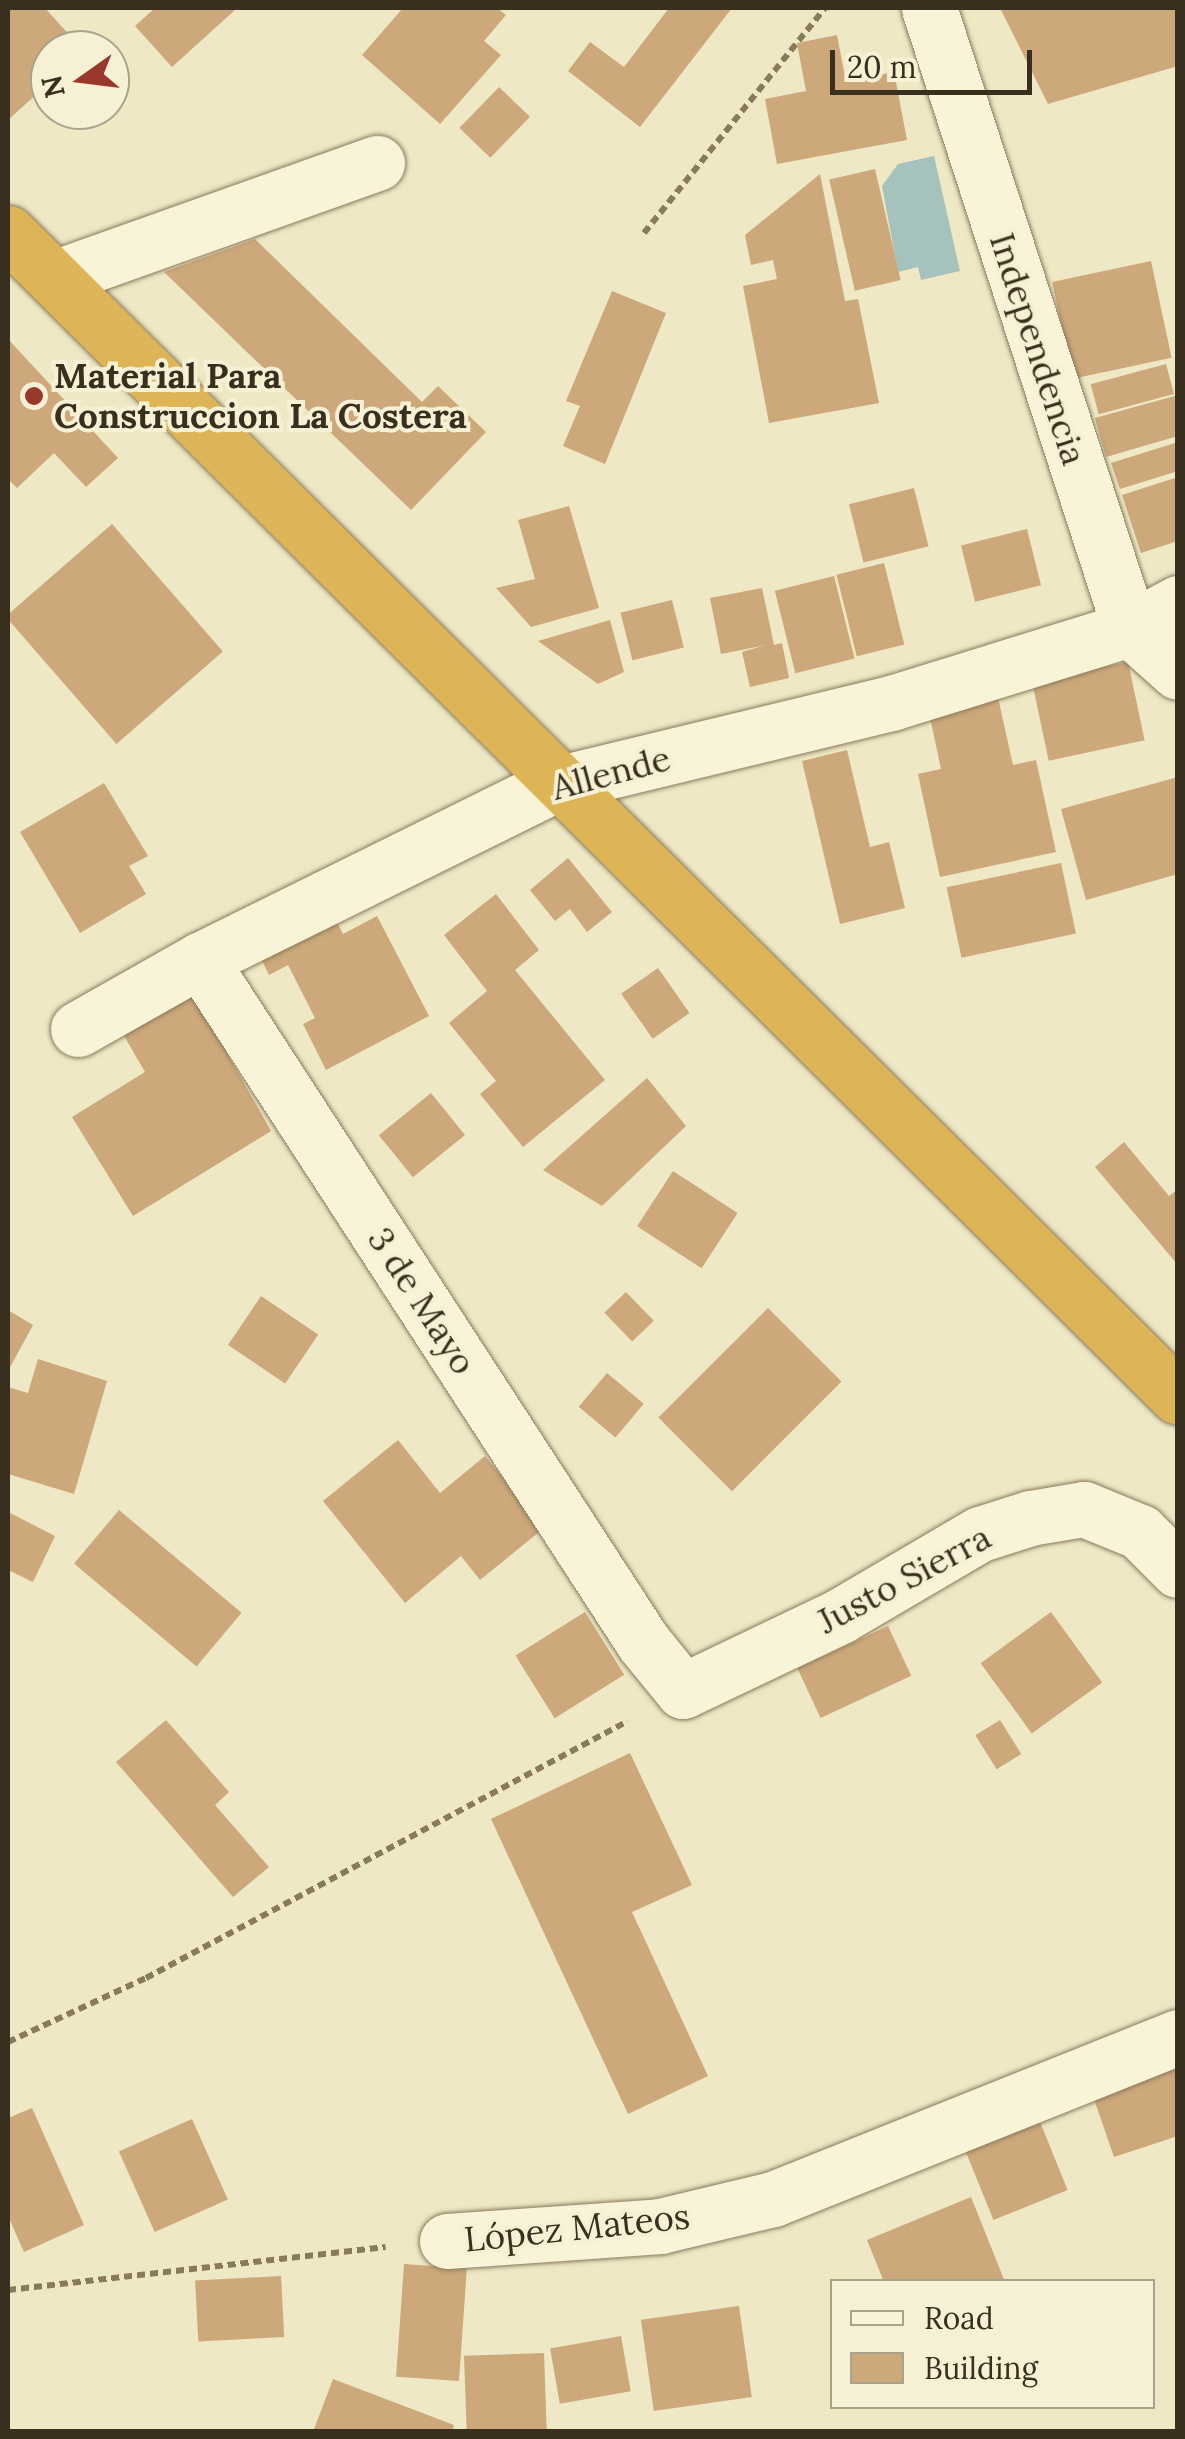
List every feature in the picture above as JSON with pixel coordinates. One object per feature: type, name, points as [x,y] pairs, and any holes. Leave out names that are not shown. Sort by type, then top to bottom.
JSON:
[{"type":"highway","points":[[8,233],[556,784],[1178,1397]]},
{"type":"street","name":"Independencia","points":[[929,8],[1130,629]]},
{"type":"street","points":[[54,278],[377,163]]},
{"type":"street","name":"Allende","points":[[78,1029],[200,960],[556,784],[891,704],[1130,629],[1178,603]]},
{"type":"street","points":[[1130,629],[1178,672]]},
{"type":"street","name":"3 de Mayo","points":[[200,960],[643,1642],[683,1690]]},
{"type":"street","name":"Justo Sierra","points":[[683,1690],[840,1616],[980,1534],[1030,1518],[1084,1509],[1140,1532],[1178,1570]]},
{"type":"street","name":"López Mateos","points":[[447,2241],[660,2226],[773,2199],[1178,2037]]},
{"type":"path","points":[[644,234],[825,8]]},
{"type":"path","points":[[8,2042],[146,1978],[683,1690]]},
{"type":"path","name":"López Mateos","points":[[8,2290],[447,2241]]},
{"type":"water","points":[[934,156],[960,271],[921,280],[918,267],[898,272],[882,186],[898,164]]},
{"type":"building","points":[[8,8],[45,8],[65,30],[30,30],[30,100],[8,120]]},
{"type":"building","points":[[155,8],[235,10],[172,67],[135,26]]},
{"type":"building","points":[[403,8],[497,8],[506,15],[484,41],[501,55],[440,124],[362,55]]},
{"type":"building","points":[[669,8],[732,8],[640,127],[568,71],[590,42],[624,67]]},
{"type":"building","points":[[1000,8],[1178,8],[1178,66],[1048,104]]},
{"type":"building","points":[[837,35],[846,82],[894,72],[907,140],[777,164],[765,99],[806,91],[797,43]]},
{"type":"building","points":[[499,87],[530,117],[490,158],[459,128]]},
{"type":"building","points":[[875,169],[901,280],[855,291],[829,180]]},
{"type":"building","points":[[820,174],[845,301],[858,299],[879,403],[769,423],[743,286],[777,279],[773,260],[751,265],[745,235]]},
{"type":"building","points":[[255,239],[422,402],[438,386],[486,432],[411,510],[164,272]]},
{"type":"building","points":[[1151,261],[1172,358],[1073,379],[1052,282]]},
{"type":"building","points":[[612,291],[666,313],[605,464],[563,446],[580,406],[566,401]]},
{"type":"building","name":"Material Para Construccion La Costera","points":[[8,339],[118,458],[86,487],[54,453],[17,488],[8,479]]},
{"type":"building","points":[[1166,364],[1174,394],[1099,414],[1091,384]]},
{"type":"building","points":[[1178,395],[1178,436],[1106,457],[1095,418]]},
{"type":"building","points":[[1178,442],[1178,471],[1120,489],[1111,463]]},
{"type":"building","points":[[1178,477],[1178,541],[1141,553],[1122,495]]},
{"type":"building","points":[[914,488],[929,546],[864,562],[849,504]]},
{"type":"building","points":[[569,506],[599,608],[531,627],[496,588],[535,579],[518,520]]},
{"type":"building","points":[[112,524],[223,652],[116,744],[8,619],[8,614]]},
{"type":"building","points":[[1027,529],[1041,585],[975,602],[961,545]]},
{"type":"building","points":[[884,563],[904,645],[857,656],[836,575]]},
{"type":"building","points":[[834,576],[855,658],[795,673],[775,591]]},
{"type":"building","points":[[762,588],[774,645],[782,643],[789,678],[750,687],[742,652],[766,645],[721,654],[710,598]]},
{"type":"building","points":[[672,600],[684,648],[632,660],[621,613]]},
{"type":"building","points":[[610,620],[624,672],[598,684],[538,641]]},
{"type":"building","points":[[1128,662],[1145,740],[1049,761],[1032,682]]},
{"type":"building","points":[[997,693],[1013,765],[1036,760],[1056,852],[940,877],[918,774],[941,769],[928,708]]},
{"type":"building","points":[[847,750],[870,847],[889,842],[905,908],[840,924],[802,761]]},
{"type":"building","points":[[1178,777],[1178,874],[1086,900],[1061,809]]},
{"type":"building","points":[[104,783],[148,856],[129,866],[146,894],[80,933],[20,832]]},
{"type":"building","points":[[568,858],[612,912],[587,932],[570,909],[555,921],[530,890]]},
{"type":"building","points":[[1061,863],[1076,933],[962,958],[947,887]]},
{"type":"building","points":[[496,894],[539,950],[515,970],[605,1080],[523,1147],[480,1094],[496,1081],[449,1023],[487,991],[444,935]]},
{"type":"building","points":[[327,903],[343,934],[377,916],[429,1016],[326,1070],[303,1024],[315,1018],[288,965],[269,975],[253,942]]},
{"type":"building","points":[[658,968],[690,1013],[653,1039],[621,994]]},
{"type":"building","points":[[187,982],[271,1131],[133,1216],[72,1117],[145,1072],[116,1022]]},
{"type":"building","points":[[647,1078],[686,1126],[602,1206],[543,1170]]},
{"type":"building","points":[[431,1093],[465,1135],[413,1177],[379,1135]]},
{"type":"building","points":[[1124,1142],[1169,1196],[1178,1189],[1178,1265],[1095,1167]]},
{"type":"building","points":[[673,1171],[738,1213],[702,1268],[637,1226]]},
{"type":"building","points":[[626,1292],[654,1321],[632,1342],[604,1313]]},
{"type":"building","points":[[261,1296],[318,1335],[285,1383],[228,1345]]},
{"type":"building","points":[[768,1308],[842,1382],[732,1491],[658,1418]]},
{"type":"building","points":[[8,1310],[33,1325],[8,1371]]},
{"type":"building","points":[[38,1359],[107,1381],[74,1494],[8,1474],[8,1387],[28,1393]]},
{"type":"building","points":[[607,1373],[644,1404],[615,1438],[579,1407]]},
{"type":"building","points":[[398,1440],[440,1493],[485,1456],[544,1528],[480,1580],[461,1556],[405,1603],[323,1501]]},
{"type":"building","points":[[119,1510],[242,1613],[197,1666],[74,1564]]},
{"type":"building","points":[[8,1512],[55,1536],[33,1582],[8,1570]]},
{"type":"building","points":[[585,1612],[624,1675],[555,1718],[515,1655]]},
{"type":"building","points":[[1051,1612],[1102,1682],[1032,1734],[981,1663]]},
{"type":"building","points":[[888,1626],[911,1676],[821,1718],[797,1668]]},
{"type":"building","points":[[166,1720],[229,1792],[215,1805],[269,1867],[233,1897],[116,1762]]},
{"type":"building","points":[[1000,1720],[1021,1754],[997,1769],[975,1735]]},
{"type":"building","points":[[630,1753],[692,1885],[632,1912],[708,2076],[628,2114],[491,1819]]},
{"type":"building","points":[[1178,2044],[1178,2136],[1114,2157],[1086,2076]]},
{"type":"building","points":[[1032,2102],[1068,2190],[993,2220],[958,2132]]},
{"type":"building","points":[[32,2108],[84,2225],[24,2252],[8,2216],[8,2118]]},
{"type":"building","points":[[192,2119],[228,2199],[155,2232],[119,2152]]},
{"type":"building","points":[[971,2197],[1004,2279],[883,2279],[867,2240]]},
{"type":"building","points":[[404,2264],[467,2268],[459,2381],[396,2377]]},
{"type":"building","points":[[281,2276],[284,2337],[198,2341],[195,2281]]},
{"type":"building","points":[[739,2306],[752,2397],[654,2411],[641,2320]]},
{"type":"building","points":[[621,2336],[631,2391],[560,2404],[550,2349]]},
{"type":"building","points":[[544,2353],[547,2432],[467,2432],[464,2356]]},
{"type":"building","points":[[333,2379],[454,2425],[452,2432],[313,2432]]},
{"type":"place","name":"Material Para Construccion La Costera","points":[[34,396]]}]
